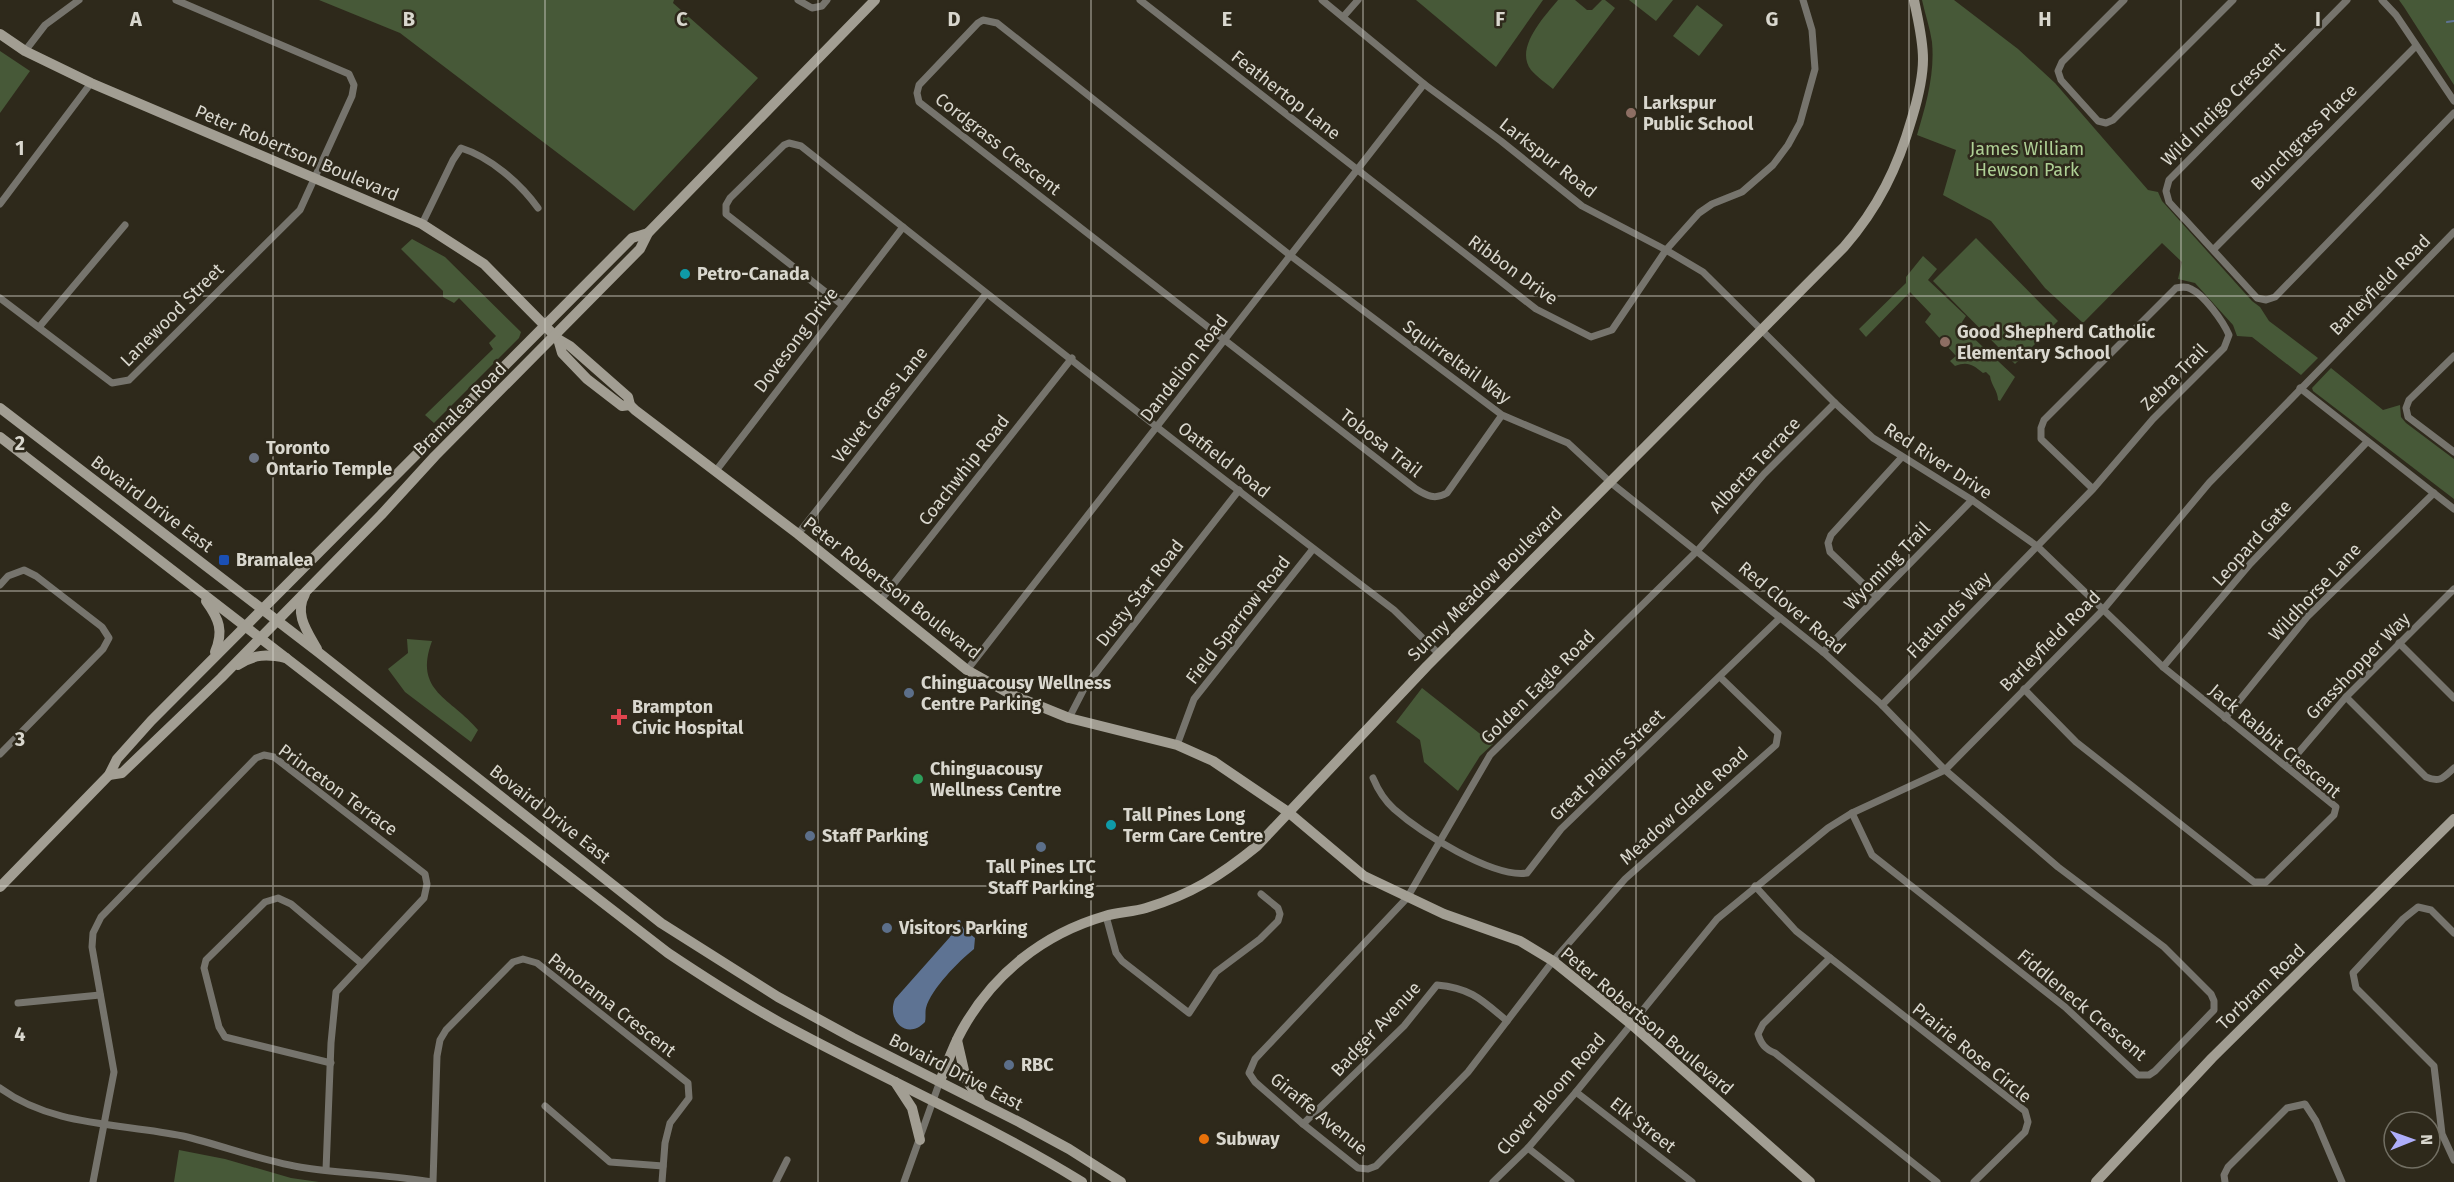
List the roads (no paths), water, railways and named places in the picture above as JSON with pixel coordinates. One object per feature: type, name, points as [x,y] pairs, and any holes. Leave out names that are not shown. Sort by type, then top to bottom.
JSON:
[{"type":"main road","name":"Bramalea Road","points":[[109,775],[122,773],[221,678],[381,516],[435,456],[556,338],[640,249],[648,233],[874,0]]},
{"type":"main road","name":"Sunny Meadow Boulevard","points":[[940,1081],[957,1040],[990,989],[1022,957],[1048,941],[1106,916],[1144,909],[1199,889],[1257,846],[1439,654],[1856,233],[1878,202],[1894,172],[1922,82],[1922,39],[1914,0]]},
{"type":"main road","name":"Peter Robertson Boulevard","points":[[0,34],[25,51],[91,83],[422,224],[484,264],[556,338],[562,353],[588,379],[622,406],[630,405],[798,534],[967,670],[1010,694],[1069,718],[1177,745],[1213,761],[1288,812],[1364,876],[1407,898],[1520,941],[1553,961],[1631,1024],[1810,1182]]},
{"type":"main road","name":"Bramalea Road","points":[[0,887],[109,775],[117,759],[213,658],[632,238],[648,233]]},
{"type":"main road","name":"Bovaird Drive East","points":[[0,408],[318,652],[661,923],[778,997],[1069,1149],[1121,1182]]},
{"type":"main road","name":"Bovaird Drive East","points":[[0,437],[668,953],[719,987],[788,1027],[934,1101],[1082,1182]]},
{"type":"main road","points":[[308,589],[302,600],[301,617],[318,652]]},
{"type":"main road","points":[[198,591],[219,623],[220,642],[213,658]]},
{"type":"main road","points":[[221,678],[255,656],[270,655],[288,659]]},
{"type":"main road","name":"Torbram Road","points":[[2096,1182],[2212,1058],[2454,819]]},
{"type":"main road","points":[[957,1040],[966,1079],[982,1103]]},
{"type":"main road","points":[[895,1081],[912,1108],[920,1140]]},
{"type":"street","points":[[25,51],[45,25],[79,0]]},
{"type":"street","name":"Lanewood Street","points":[[0,298],[40,326],[112,383],[129,380],[300,210],[351,96],[354,85],[349,74],[176,0]]},
{"type":"street","points":[[798,0],[812,8],[822,6],[827,0]]},
{"type":"street","name":"Larkspur Road","points":[[1322,0],[1424,84],[1501,141],[1582,206],[1666,249],[1703,272],[1762,329]]},
{"type":"street","points":[[1344,17],[1358,0]]},
{"type":"street","name":"Ribbon Drive","points":[[1356,169],[1536,309],[1591,338],[1612,330],[1666,249],[1699,213],[1712,204],[1742,192],[1773,165],[1788,145],[1800,123],[1815,69],[1812,30],[1803,0]]},
{"type":"street","points":[[2124,0],[2062,62],[2058,71],[2061,80],[2098,121],[2106,123],[2113,120],[2233,0]]},
{"type":"street","name":"Wild Indigo Crescent","points":[[2346,0],[2169,180],[2166,191],[2169,202],[2257,298],[2266,300],[2275,297],[2454,113]]},
{"type":"street","points":[[2382,0],[2396,15],[2454,102]]},
{"type":"street","name":"Feathertop Lane","points":[[1145,1],[1356,169]]},
{"type":"street","name":"Cordgrass Crescent","points":[[1226,340],[919,102],[917,93],[919,85],[978,23],[983,20],[991,21],[1291,256]]},
{"type":"street","name":"Bunchgrass Place","points":[[2214,249],[2416,46]]},
{"type":"street","points":[[0,204],[91,83]]},
{"type":"street","name":"Dandelion Road","points":[[967,670],[1424,84]]},
{"type":"street","name":"Oatfield Road","points":[[841,304],[728,218],[726,209],[728,201],[784,146],[796,143],[986,294],[1072,358],[1157,427],[1394,610],[1439,654]]},
{"type":"street","points":[[422,224],[461,148],[477,153],[527,193],[538,208]]},
{"type":"street","points":[[40,326],[125,225]]},
{"type":"street","name":"Dovesong Drive","points":[[715,472],[841,304],[903,227]]},
{"type":"street","name":"Barleyfield Road","points":[[1631,1024],[1717,919],[1755,886],[1828,828],[1852,813],[1945,770],[2102,611],[2209,483],[2454,232]]},
{"type":"street","name":"Squirreltail Way","points":[[1291,256],[1502,415],[1568,443],[1610,482]]},
{"type":"street","name":"Zebra Trail","points":[[2037,546],[2093,489],[2153,419],[2224,348],[2229,335],[2223,322],[2193,289],[2176,288],[2044,420],[2041,439],[2093,489]]},
{"type":"street","name":"Velvet Grass Lane","points":[[798,534],[986,294]]},
{"type":"street","name":"Red River Drive","points":[[1762,329],[1873,438],[1972,500],[2037,546],[2102,611]]},
{"type":"street","name":"Tobosa Trail","points":[[1226,340],[1428,496],[1441,497],[1447,493],[1502,415]]},
{"type":"street","points":[[2454,356],[2409,400],[2406,408],[2408,417],[2454,452]]},
{"type":"street","name":"Coachwhip Road","points":[[880,601],[1072,358]]},
{"type":"street","points":[[2300,388],[2454,509]]},
{"type":"street","name":"Alberta Terrace","points":[[1698,550],[1764,474],[1835,403]]},
{"type":"street","name":"Leopard Gate","points":[[2163,667],[2250,564],[2367,442]]},
{"type":"street","points":[[1877,597],[1830,552],[1828,543],[1831,534],[1902,457]]},
{"type":"street","name":"Red Clover Road","points":[[1610,482],[1823,652],[1882,705],[1945,770]]},
{"type":"street","name":"Dusty Star Road","points":[[1069,718],[1085,687],[1239,490]]},
{"type":"street","name":"Wildhorse Lane","points":[[2225,718],[2307,617],[2433,493]]},
{"type":"street","name":"Wyoming Trail","points":[[1823,652],[1972,500]]},
{"type":"street","name":"Flatlands Way","points":[[1882,705],[2037,546]]},
{"type":"street","name":"Field Sparrow Road","points":[[1177,745],[1194,699],[1313,549]]},
{"type":"street","name":"Golden Eagle Road","points":[[1407,898],[1490,755],[1698,550]]},
{"type":"street","points":[[0,585],[8,576],[24,570],[36,576],[102,627],[109,638],[103,650],[0,754]]},
{"type":"street","name":"Grasshopper Way","points":[[2287,766],[2346,697],[2454,589]]},
{"type":"street","name":"Jack Rabbit Crescent","points":[[2024,689],[2076,742],[2254,882],[2266,882],[2334,815],[2336,807],[2163,667],[2102,611]]},
{"type":"street","name":"Great Plains Street","points":[[1440,841],[1481,864],[1520,874],[1527,873],[1561,829],[1780,618]]},
{"type":"street","points":[[2399,643],[2454,698]]},
{"type":"street","name":"Meadow Glade Road","points":[[1553,961],[1625,879],[1776,745],[1778,733],[1720,677]]},
{"type":"street","points":[[2346,697],[2426,777],[2435,781],[2440,780],[2454,768]]},
{"type":"street","name":"Princeton Terrace","points":[[93,1182],[114,1072],[92,947],[93,933],[101,917],[256,758],[264,755],[274,757],[425,874],[427,884],[424,898],[336,992],[326,1170]]},
{"type":"street","name":"Fiddleneck Crescent","points":[[1852,813],[1872,855],[2065,1007],[2138,1075],[2149,1075],[2155,1071],[2214,1010],[2211,993],[2164,947],[2058,867],[1945,770]]},
{"type":"street","points":[[1373,778],[1380,794],[1395,810],[1440,841]]},
{"type":"street","name":"Prairie Rose Circle","points":[[1755,886],[1796,931],[2025,1111],[2028,1122],[2025,1132],[1974,1182]]},
{"type":"street","points":[[1106,916],[1116,953],[1122,962],[1189,1013],[1216,972],[1260,939],[1278,921],[1281,914],[1278,908],[1262,894]]},
{"type":"street","points":[[331,1063],[225,1037],[219,1027],[204,968],[206,960],[265,902],[278,898],[291,904],[361,963]]},
{"type":"street","name":"Giraffe Avenue","points":[[1407,898],[1255,1059],[1249,1073],[1255,1082],[1303,1124],[1358,1168],[1368,1169],[1376,1166],[1468,1072],[1553,961]]},
{"type":"street","points":[[2454,933],[2431,910],[2418,907],[2403,919],[2353,973],[2356,988],[2434,1066],[2439,1089],[2442,1134],[2454,1160]]},
{"type":"street","points":[[1830,958],[1763,1024],[1758,1034],[1760,1042],[1767,1050],[1775,1053],[1937,1182]]},
{"type":"street","name":"Panorama Crescent","points":[[433,1182],[437,1056],[440,1040],[446,1030],[513,962],[523,959],[537,963],[688,1083],[689,1098],[670,1123],[665,1143],[662,1182]]},
{"type":"street","name":"Badger Avenue","points":[[1303,1124],[1404,1026],[1437,985],[1458,987],[1474,994],[1507,1021]]},
{"type":"street","points":[[18,1003],[100,995]]},
{"type":"street","name":"Clover Bloom Road","points":[[1493,1182],[1528,1148],[1631,1024]]},
{"type":"street","points":[[904,1182],[940,1081]]},
{"type":"street","points":[[0,1088],[28,1105],[55,1115],[104,1125],[182,1136],[261,1160],[433,1182]]},
{"type":"street","name":"Elk Street","points":[[1575,1092],[1692,1182]]},
{"type":"street","points":[[2226,1182],[2224,1175],[2228,1167],[2287,1108],[2306,1104],[2316,1121],[2342,1182]]},
{"type":"street","points":[[544,1106],[610,1162],[663,1166]]},
{"type":"street","points":[[1528,1148],[1570,1182]]},
{"type":"street","points":[[776,1182],[787,1160]]},
{"type":"water","points":[[958,920],[963,928],[975,938],[974,949],[933,992],[926,1008],[925,1022],[918,1027],[905,1029],[896,1021],[893,1014],[895,999],[950,937],[950,931]]},
{"type":"waterway","points":[[2447,22],[2454,21]]},
{"type":"place","name":"Larkspur Public School","points":[[1631,113]]},
{"type":"place","name":"Petro-Canada","points":[[685,274]]},
{"type":"place","name":"Good Shepherd Catholic Elementary School","points":[[1945,342]]},
{"type":"place","name":"Toronto Ontario Temple","points":[[254,458]]},
{"type":"place","name":"Bramalea","points":[[224,560]]},
{"type":"place","name":"Chinguacousy Wellness Centre Parking","points":[[909,693]]},
{"type":"place","name":"Brampton Civic Hospital","points":[[619,717]]},
{"type":"place","name":"Chinguacousy Wellness Centre","points":[[918,779]]},
{"type":"place","name":"Tall Pines Long Term Care Centre","points":[[1111,825]]},
{"type":"place","name":"Staff Parking","points":[[810,836]]},
{"type":"place","name":"Tall Pines LTC Staff Parking","points":[[1041,847]]},
{"type":"place","name":"Visitors Parking","points":[[887,928]]},
{"type":"place","name":"RBC","points":[[1009,1065]]},
{"type":"place","name":"Subway","points":[[1204,1139]]},
{"type":"park label","name":"James William Hewson Park","points":[[2027,159]]}]
